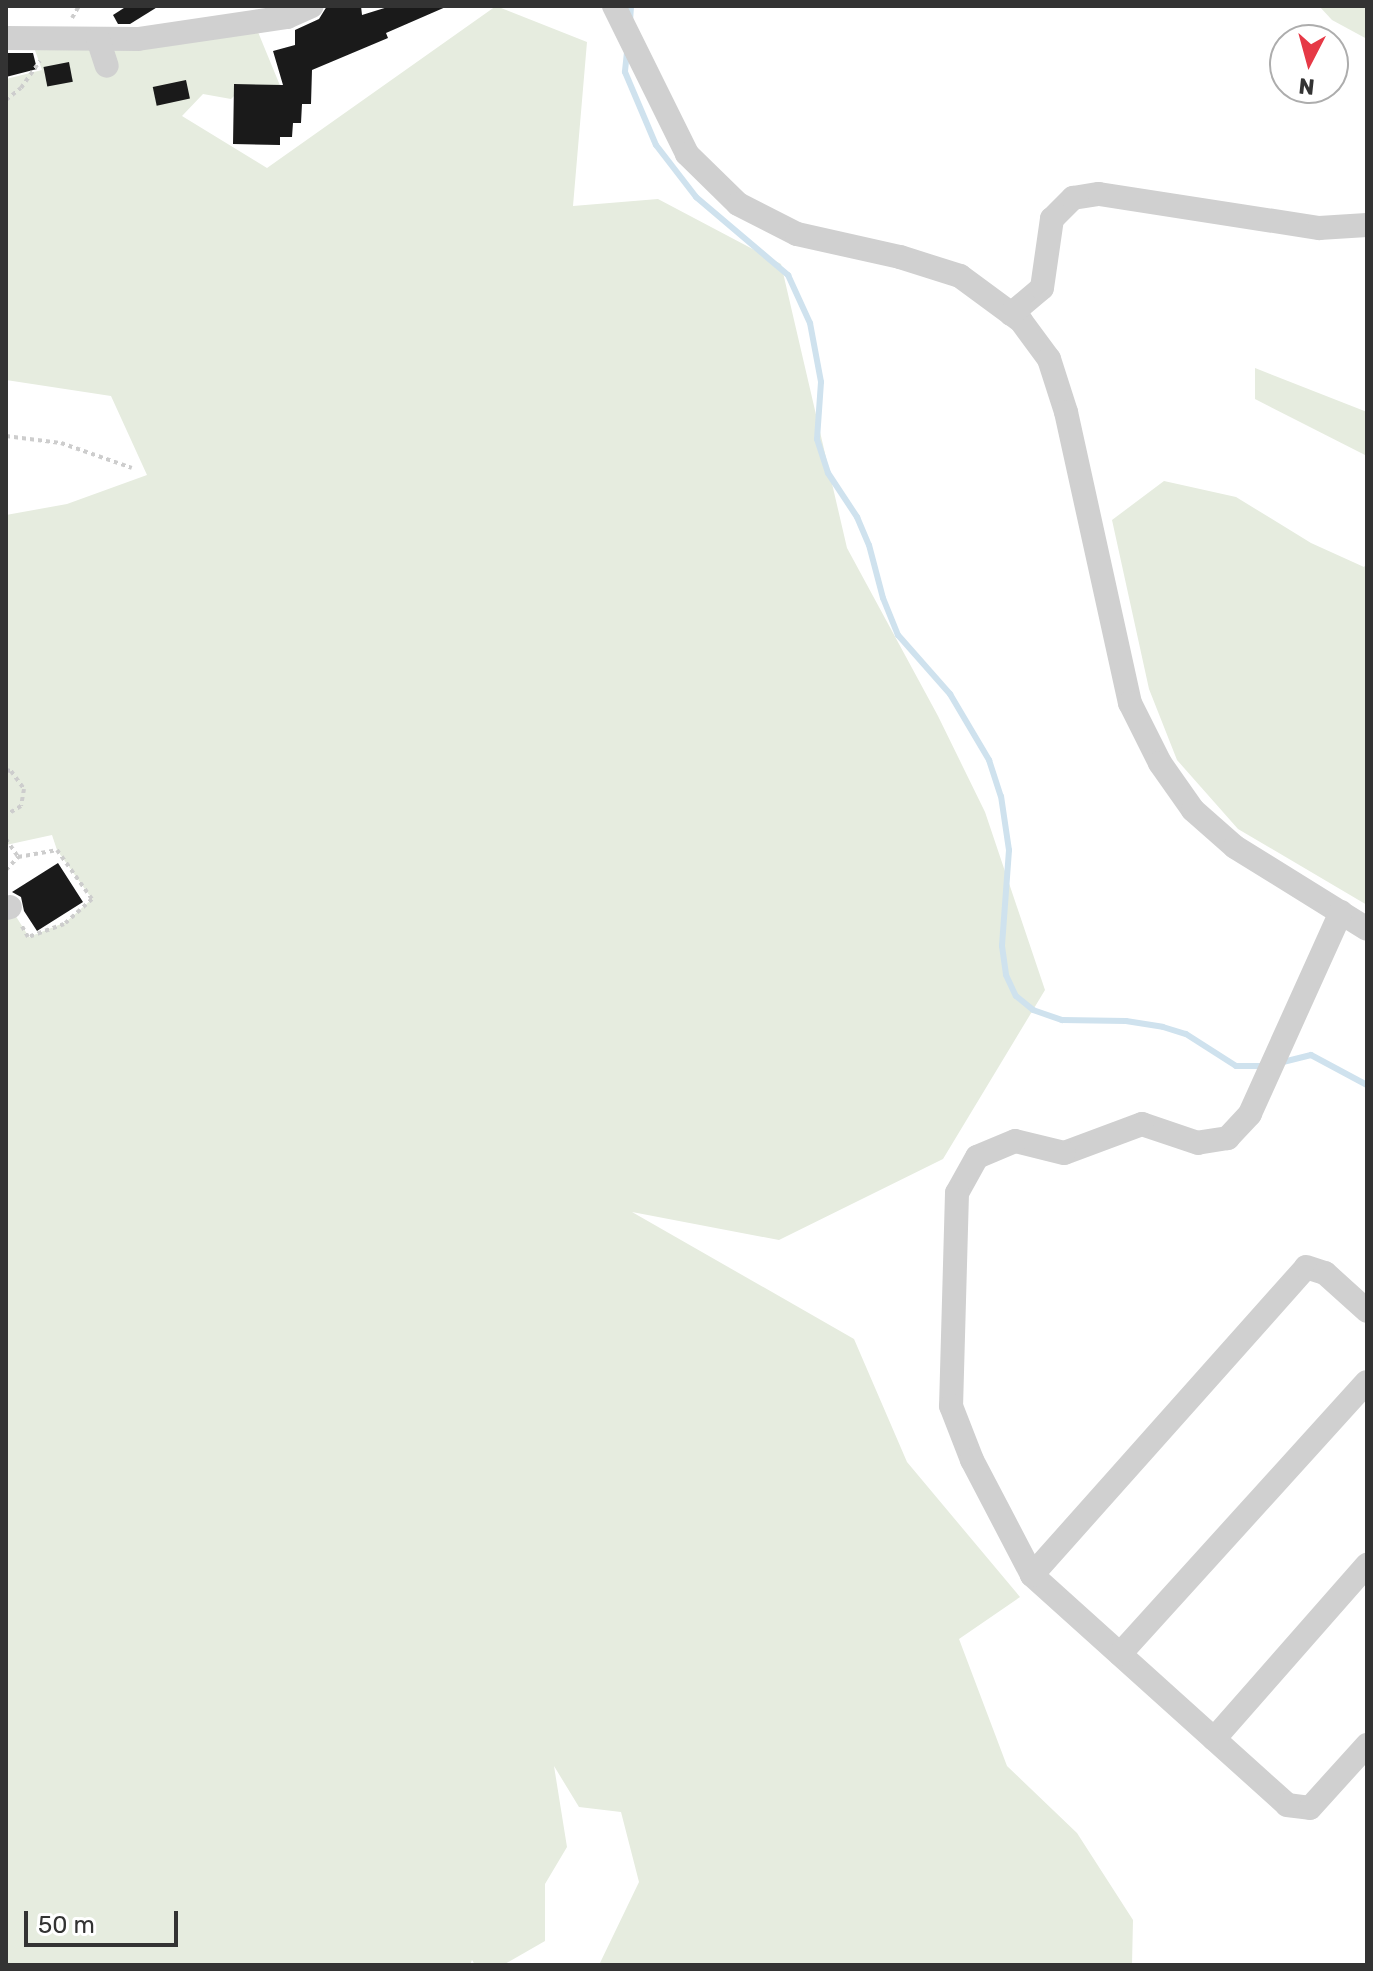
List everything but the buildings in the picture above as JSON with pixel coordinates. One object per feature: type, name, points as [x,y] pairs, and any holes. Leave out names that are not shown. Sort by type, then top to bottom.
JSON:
[{"type":"street","points":[[6,38],[138,39],[287,17],[312,6]]},
{"type":"street","points":[[614,6],[668,121],[687,154],[710,180],[738,204],[766,221],[797,234],[900,257],[960,276],[1011,314],[1049,359],[1062,399],[1130,703],[1160,763],[1193,810],[1235,847],[1367,929]]},
{"type":"street","points":[[98,39],[107,66]]},
{"type":"street","points":[[1011,314],[1042,288],[1052,219],[1073,198],[1099,194],[1319,228],[1367,225]]},
{"type":"street","points":[[1341,912],[1250,1114],[1228,1138],[1198,1143],[1142,1124],[1064,1153],[1015,1141],[977,1157],[957,1193],[951,1406],[972,1460],[1032,1575],[1287,1805],[1310,1808],[1364,1755]]},
{"type":"street","points":[[1032,1575],[1306,1267],[1325,1273],[1367,1311]]},
{"type":"street","points":[[1120,1654],[1367,1382]]},
{"type":"street","points":[[1214,1739],[1367,1565]]},
{"type":"path","points":[[6,100],[21,88],[36,63],[54,55],[60,39]]},
{"type":"path","points":[[6,436],[61,443],[132,468]]},
{"type":"path","points":[[6,770],[11,771],[24,789],[21,806],[6,815]]},
{"type":"path","points":[[6,839],[18,857]]},
{"type":"path","points":[[6,870],[18,857],[57,850],[92,899],[64,924],[28,937],[8,908]]},
{"type":"shaded area","points":[[496,6],[587,42],[573,206],[658,199],[781,264],[847,548],[938,716],[985,812],[1045,990],[943,1159],[779,1240],[632,1212],[854,1339],[907,1462],[1020,1597],[959,1639],[1007,1766],[1077,1833],[1133,1920],[1132,1965],[599,1965],[639,1882],[621,1812],[579,1807],[554,1766],[567,1847],[545,1884],[545,1941],[503,1965],[475,1965],[472,1960],[470,1965],[6,1965],[6,908],[10,907],[29,937],[66,922],[92,899],[57,850],[52,835],[6,845],[6,515],[67,504],[147,475],[111,396],[6,380],[6,79],[42,70],[31,39],[258,32],[281,88],[243,87],[231,99],[203,94],[182,116],[267,168]]},
{"type":"shaded area","points":[[1319,6],[1367,6],[1367,39],[1349,29],[1349,24],[1332,20]]},
{"type":"shaded area","points":[[1255,368],[1367,412],[1367,456],[1255,399]]},
{"type":"shaded area","points":[[1164,481],[1236,497],[1311,543],[1364,567],[1367,563],[1367,905],[1238,829],[1177,760],[1149,689],[1112,520]]},
{"type":"waterway","points":[[630,21],[631,6]]},
{"type":"waterway","points":[[627,52],[625,72],[656,145],[696,197],[788,275],[810,323],[821,382],[817,439],[828,473],[857,517],[898,635],[950,694],[989,760],[1001,796],[1009,850],[1002,946],[1006,975],[1016,996],[1033,1010],[1062,1020],[1126,1021],[1163,1027],[1186,1034],[1236,1066],[1264,1066]]},
{"type":"waterway","points":[[1279,1063],[1311,1055],[1367,1085]]}]
